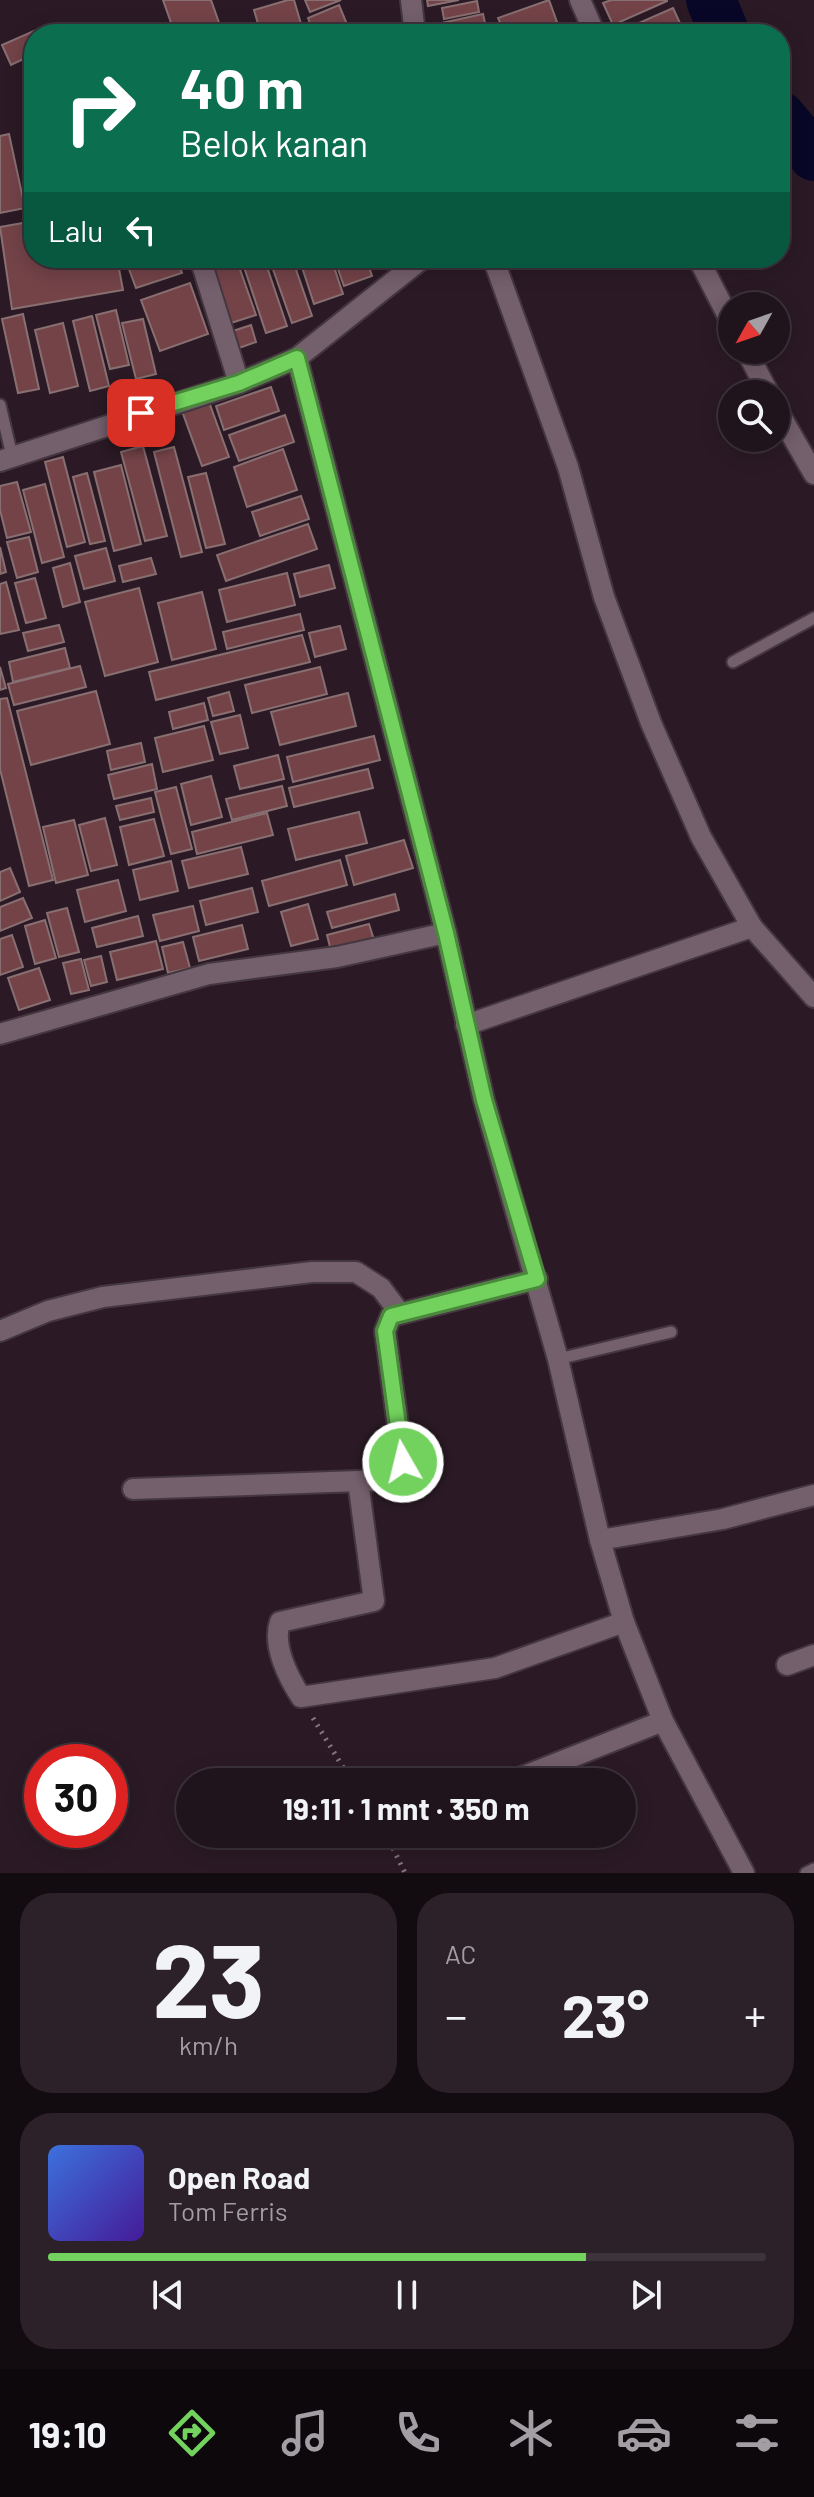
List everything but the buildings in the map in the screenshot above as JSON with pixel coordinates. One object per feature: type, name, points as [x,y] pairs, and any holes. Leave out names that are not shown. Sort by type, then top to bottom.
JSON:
[{"type":"street","points":[[411,0],[414,24]]},
{"type":"street","points":[[580,0],[591,24]]},
{"type":"street","points":[[203,268],[239,383]]},
{"type":"street","points":[[6,458],[239,383],[297,358],[410,268]]},
{"type":"street","points":[[497,268],[568,467],[604,597],[651,723],[701,837],[752,927],[814,997]]},
{"type":"street","points":[[703,268],[718,297]]},
{"type":"street","points":[[297,358],[446,933],[466,1025],[537,1279],[600,1540],[624,1622],[663,1721],[744,1873]]},
{"type":"street","points":[[790,432],[814,474]]},
{"type":"street","points":[[466,1025],[752,927]]},
{"type":"street","points":[[0,1034],[209,974],[337,957],[446,933]]},
{"type":"street","points":[[0,1331],[48,1311],[103,1297],[312,1272],[356,1272],[381,1288],[399,1312]]},
{"type":"street","points":[[133,1489],[388,1480],[401,1469],[403,1462],[385,1331],[391,1316],[537,1279]]},
{"type":"street","points":[[358,1481],[374,1601],[280,1622],[276,1634],[292,1683],[301,1697],[495,1668],[624,1622]]},
{"type":"street","points":[[600,1540],[723,1519],[814,1495]]},
{"type":"street","points":[[787,1665],[814,1655]]},
{"type":"street","points":[[544,1768],[663,1721]]},
{"type":"lane","points":[[0,405],[6,458]]},
{"type":"lane","points":[[733,662],[814,618]]},
{"type":"lane","points":[[558,1359],[671,1332]]},
{"type":"lane","points":[[806,1873],[814,1869]]},
{"type":"path","points":[[301,1697],[344,1768]]},
{"type":"path","points":[[393,1848],[405,1873]]},
{"type":"waterway","points":[[711,0],[721,24]]},
{"type":"waterway","points":[[790,128],[814,156]]},
{"type":"route","points":[[141,413],[239,383],[297,358],[446,933],[484,1100],[537,1279],[391,1316],[385,1331],[403,1462]]}]
